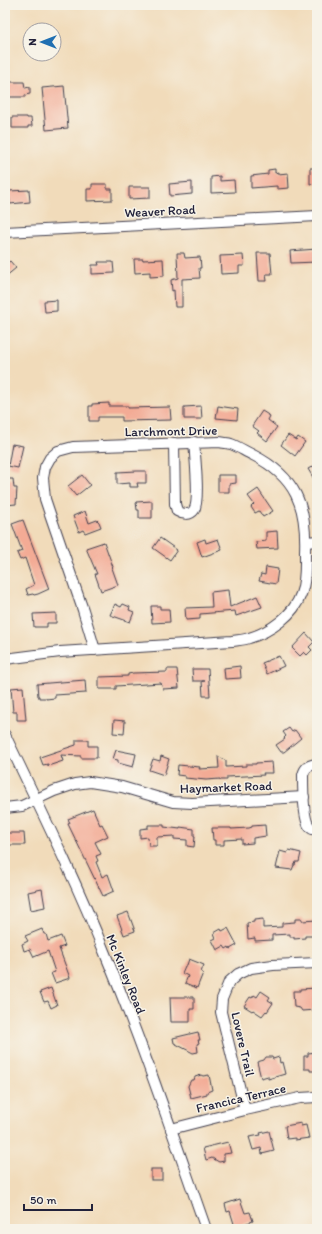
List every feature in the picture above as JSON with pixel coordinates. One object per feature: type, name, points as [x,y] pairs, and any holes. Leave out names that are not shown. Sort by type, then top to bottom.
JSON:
[{"type":"street","name":"Weaver Road","points":[[5,232],[317,216]]},
{"type":"street","points":[[174,443],[175,504],[177,511],[181,514],[190,514],[194,510],[196,504],[197,487],[194,442]]},
{"type":"street","name":"Larchmont Drive","points":[[5,659],[60,652],[95,650],[232,641],[250,638],[268,630],[293,609],[302,593],[306,542],[303,515],[299,500],[292,486],[281,474],[259,458],[231,444],[220,442],[74,447],[58,451],[50,458],[45,467],[43,478],[45,499],[95,650]]},
{"type":"street","points":[[306,542],[317,541]]},
{"type":"street","name":"Mc Kinley Road","points":[[5,735],[71,875],[106,955],[146,1059],[206,1229]]},
{"type":"street","points":[[317,764],[309,766],[304,770],[303,775],[306,819],[308,826],[313,830],[317,830]]},
{"type":"street","name":"Haymarket Road","points":[[5,808],[22,806],[54,791],[75,784],[90,782],[122,787],[173,802],[192,803],[304,797]]},
{"type":"street","name":"Lovere Trail","points":[[245,1110],[222,1012],[222,998],[229,982],[238,974],[251,968],[273,965],[317,963]]},
{"type":"street","name":"Francica Terrace","points":[[171,1129],[245,1110],[300,1098],[317,1097]]},
{"type":"building","points":[[5,82],[24,82],[25,88],[30,87],[30,94],[25,95],[25,97],[5,97]]},
{"type":"building","points":[[64,86],[68,128],[46,130],[42,88]]},
{"type":"building","points":[[12,117],[31,118],[32,126],[28,126],[28,128],[12,128]]},
{"type":"building","points":[[310,168],[317,168],[317,183],[310,184]]},
{"type":"building","points":[[275,169],[275,173],[278,172],[278,174],[288,173],[289,188],[277,189],[277,186],[251,188],[251,176],[268,174],[268,170]]},
{"type":"building","points":[[220,176],[220,181],[234,180],[235,192],[211,193],[211,177]]},
{"type":"building","points":[[192,182],[192,194],[170,196],[169,184]]},
{"type":"building","points":[[92,184],[107,184],[107,189],[112,189],[112,200],[87,201],[87,189],[92,189]]},
{"type":"building","points":[[129,187],[150,187],[150,198],[129,199]]},
{"type":"building","points":[[29,190],[30,202],[10,204],[9,191]]},
{"type":"building","points":[[317,249],[317,262],[291,263],[290,251]]},
{"type":"building","points":[[177,253],[184,253],[185,258],[200,257],[200,278],[182,279],[182,307],[175,307],[174,290],[172,291],[171,280],[178,278]]},
{"type":"building","points":[[257,253],[270,253],[272,274],[266,274],[267,281],[259,281]]},
{"type":"building","points":[[243,255],[244,266],[239,266],[239,273],[221,274],[220,256]]},
{"type":"building","points":[[134,259],[163,259],[164,276],[150,277],[150,272],[135,273]]},
{"type":"building","points":[[10,261],[16,268],[5,277],[5,265]]},
{"type":"building","points":[[98,262],[113,262],[114,273],[92,274],[92,265],[99,265]]},
{"type":"building","points":[[57,300],[57,311],[45,312],[44,301]]},
{"type":"building","points":[[109,403],[109,406],[128,406],[128,408],[170,407],[171,420],[122,421],[122,417],[98,417],[98,421],[89,421],[89,406],[92,406],[92,404]]},
{"type":"building","points":[[201,406],[202,419],[184,419],[184,407]]},
{"type":"building","points":[[218,406],[238,409],[237,420],[216,418]]},
{"type":"building","points":[[262,411],[270,416],[268,420],[277,427],[267,441],[257,433],[259,431],[252,426]]},
{"type":"building","points":[[288,435],[296,440],[298,437],[305,442],[295,456],[281,445]]},
{"type":"building","points":[[12,444],[23,446],[18,468],[8,466]]},
{"type":"building","points":[[317,464],[317,484],[308,469]]},
{"type":"building","points":[[146,471],[146,483],[137,483],[138,487],[130,487],[130,483],[117,484],[117,472]]},
{"type":"building","points":[[82,475],[90,485],[76,496],[68,486]]},
{"type":"building","points":[[218,475],[236,475],[236,483],[229,484],[229,492],[218,492]]},
{"type":"building","points":[[5,479],[13,479],[14,488],[17,488],[16,504],[5,505]]},
{"type":"building","points":[[258,489],[273,511],[263,517],[259,511],[255,513],[251,507],[254,504],[248,496]]},
{"type":"building","points":[[152,501],[152,518],[139,518],[139,510],[137,510],[136,502]]},
{"type":"building","points":[[85,511],[89,523],[97,520],[101,527],[85,533],[83,530],[79,532],[73,516]]},
{"type":"building","points":[[23,520],[49,589],[34,595],[28,595],[26,589],[34,585],[25,558],[20,560],[17,553],[22,551],[12,524]]},
{"type":"building","points":[[277,531],[278,548],[257,549],[256,542],[266,541],[266,532]]},
{"type":"building","points":[[160,538],[177,550],[170,560],[153,548]]},
{"type":"building","points":[[205,539],[206,543],[218,539],[222,550],[202,557],[197,542]]},
{"type":"building","points":[[104,542],[118,585],[101,591],[95,574],[97,574],[86,548]]},
{"type":"building","points":[[266,567],[278,569],[276,584],[259,581],[261,574],[265,575]]},
{"type":"building","points":[[228,590],[230,607],[257,596],[262,607],[236,616],[235,611],[200,614],[200,619],[186,620],[185,608],[212,607],[211,592]]},
{"type":"building","points":[[115,604],[121,607],[123,604],[130,607],[129,610],[134,612],[130,622],[110,615]]},
{"type":"building","points":[[151,606],[160,606],[160,609],[169,609],[170,622],[152,623]]},
{"type":"building","points":[[56,613],[56,623],[47,623],[47,627],[34,627],[33,614]]},
{"type":"building","points":[[306,633],[314,642],[309,647],[312,650],[307,655],[304,652],[300,656],[292,648]]},
{"type":"building","points":[[279,656],[284,666],[267,674],[262,663]]},
{"type":"building","points":[[240,666],[241,678],[225,679],[224,668]]},
{"type":"building","points":[[167,669],[177,669],[179,688],[163,689],[161,683],[116,686],[116,689],[99,689],[99,677],[128,676],[128,674],[133,673],[167,672]]},
{"type":"building","points":[[192,669],[208,669],[210,696],[203,696],[202,681],[193,681]]},
{"type":"building","points":[[85,680],[86,693],[55,695],[55,698],[46,699],[39,698],[38,696],[37,684]]},
{"type":"building","points":[[23,687],[26,720],[17,720],[17,712],[13,712],[11,688]]},
{"type":"building","points":[[114,720],[125,721],[124,734],[113,733]]},
{"type":"building","points":[[289,728],[292,732],[295,730],[301,738],[284,752],[281,752],[276,745],[285,739],[284,738],[286,736],[283,732]]},
{"type":"building","points":[[76,740],[88,740],[88,746],[97,746],[97,758],[81,758],[81,756],[61,755],[63,761],[48,766],[48,764],[43,765],[40,757],[76,745]]},
{"type":"building","points":[[116,750],[136,754],[133,767],[118,763],[118,760],[113,759]]},
{"type":"building","points":[[161,756],[169,759],[164,775],[149,770],[153,759],[160,761]]},
{"type":"building","points":[[218,756],[226,761],[226,767],[272,762],[273,773],[263,773],[264,775],[227,777],[227,780],[185,778],[185,776],[177,775],[178,765],[200,767],[199,769],[219,768]]},
{"type":"building","points":[[93,809],[100,825],[102,824],[108,836],[95,842],[101,854],[96,856],[98,861],[96,862],[102,877],[108,874],[114,891],[103,896],[68,824],[70,823],[68,819]]},
{"type":"building","points":[[148,825],[164,825],[164,827],[194,829],[194,847],[187,846],[187,840],[174,839],[174,836],[157,837],[157,846],[149,846],[148,837],[140,838],[140,829],[148,828]]},
{"type":"building","points":[[265,825],[266,836],[253,838],[253,843],[242,844],[242,839],[224,840],[224,845],[215,845],[215,840],[213,840],[212,828],[249,828],[252,826]]},
{"type":"building","points":[[7,833],[24,833],[25,845],[8,845]]},
{"type":"building","points":[[289,850],[301,853],[299,862],[296,862],[292,870],[276,868],[280,851],[287,853]]},
{"type":"building","points":[[42,889],[45,907],[31,910],[28,892]]},
{"type":"building","points":[[128,912],[135,931],[124,935],[117,916]]},
{"type":"building","points":[[263,919],[263,928],[282,927],[282,923],[295,922],[295,919],[302,919],[302,921],[317,920],[317,936],[305,936],[305,938],[294,939],[294,937],[290,937],[290,934],[272,935],[272,940],[255,941],[255,938],[248,939],[247,923],[254,922],[254,920]]},
{"type":"building","points":[[228,928],[237,945],[230,949],[229,947],[226,949],[224,946],[217,950],[212,940],[216,938],[214,933],[221,929],[222,931]]},
{"type":"building","points":[[42,929],[44,934],[46,934],[48,941],[61,936],[65,946],[59,948],[70,978],[55,983],[51,973],[55,972],[48,951],[34,957],[30,949],[24,951],[22,944],[28,941],[25,936]]},
{"type":"building","points":[[189,959],[204,965],[201,972],[203,973],[197,988],[185,983],[188,976],[182,973]]},
{"type":"building","points":[[51,988],[57,1005],[51,1008],[48,1001],[44,1002],[40,992]]},
{"type":"building","points":[[317,988],[317,1001],[314,1001],[315,1010],[302,1011],[300,1008],[294,1007],[293,991]]},
{"type":"building","points":[[261,991],[270,997],[268,1000],[273,1003],[267,1012],[266,1011],[262,1016],[244,1006],[250,997],[252,998],[254,995],[257,997]]},
{"type":"building","points":[[170,997],[194,997],[194,1009],[190,1009],[190,1022],[171,1022]]},
{"type":"building","points":[[198,1032],[200,1040],[198,1040],[199,1043],[197,1044],[198,1052],[193,1053],[174,1043],[173,1038]]},
{"type":"building","points":[[317,1052],[317,1071],[304,1069],[304,1056],[308,1056],[308,1053]]},
{"type":"building","points":[[266,1057],[272,1057],[273,1059],[279,1057],[285,1074],[268,1079],[268,1076],[261,1078],[257,1062],[264,1060]]},
{"type":"building","points":[[209,1075],[212,1090],[207,1092],[207,1094],[191,1098],[188,1086],[191,1080],[194,1080],[195,1077]]},
{"type":"building","points":[[301,1123],[301,1126],[306,1125],[309,1138],[295,1140],[295,1138],[287,1139],[285,1126]]},
{"type":"building","points":[[269,1131],[274,1151],[262,1154],[261,1148],[253,1150],[249,1137],[261,1135],[260,1133]]},
{"type":"building","points":[[228,1142],[231,1153],[224,1154],[224,1161],[219,1162],[212,1158],[206,1160],[203,1148]]},
{"type":"building","points":[[151,1169],[162,1169],[162,1180],[151,1180]]},
{"type":"building","points":[[240,1199],[245,1213],[250,1212],[253,1221],[235,1227],[230,1211],[227,1212],[225,1204]]}]
